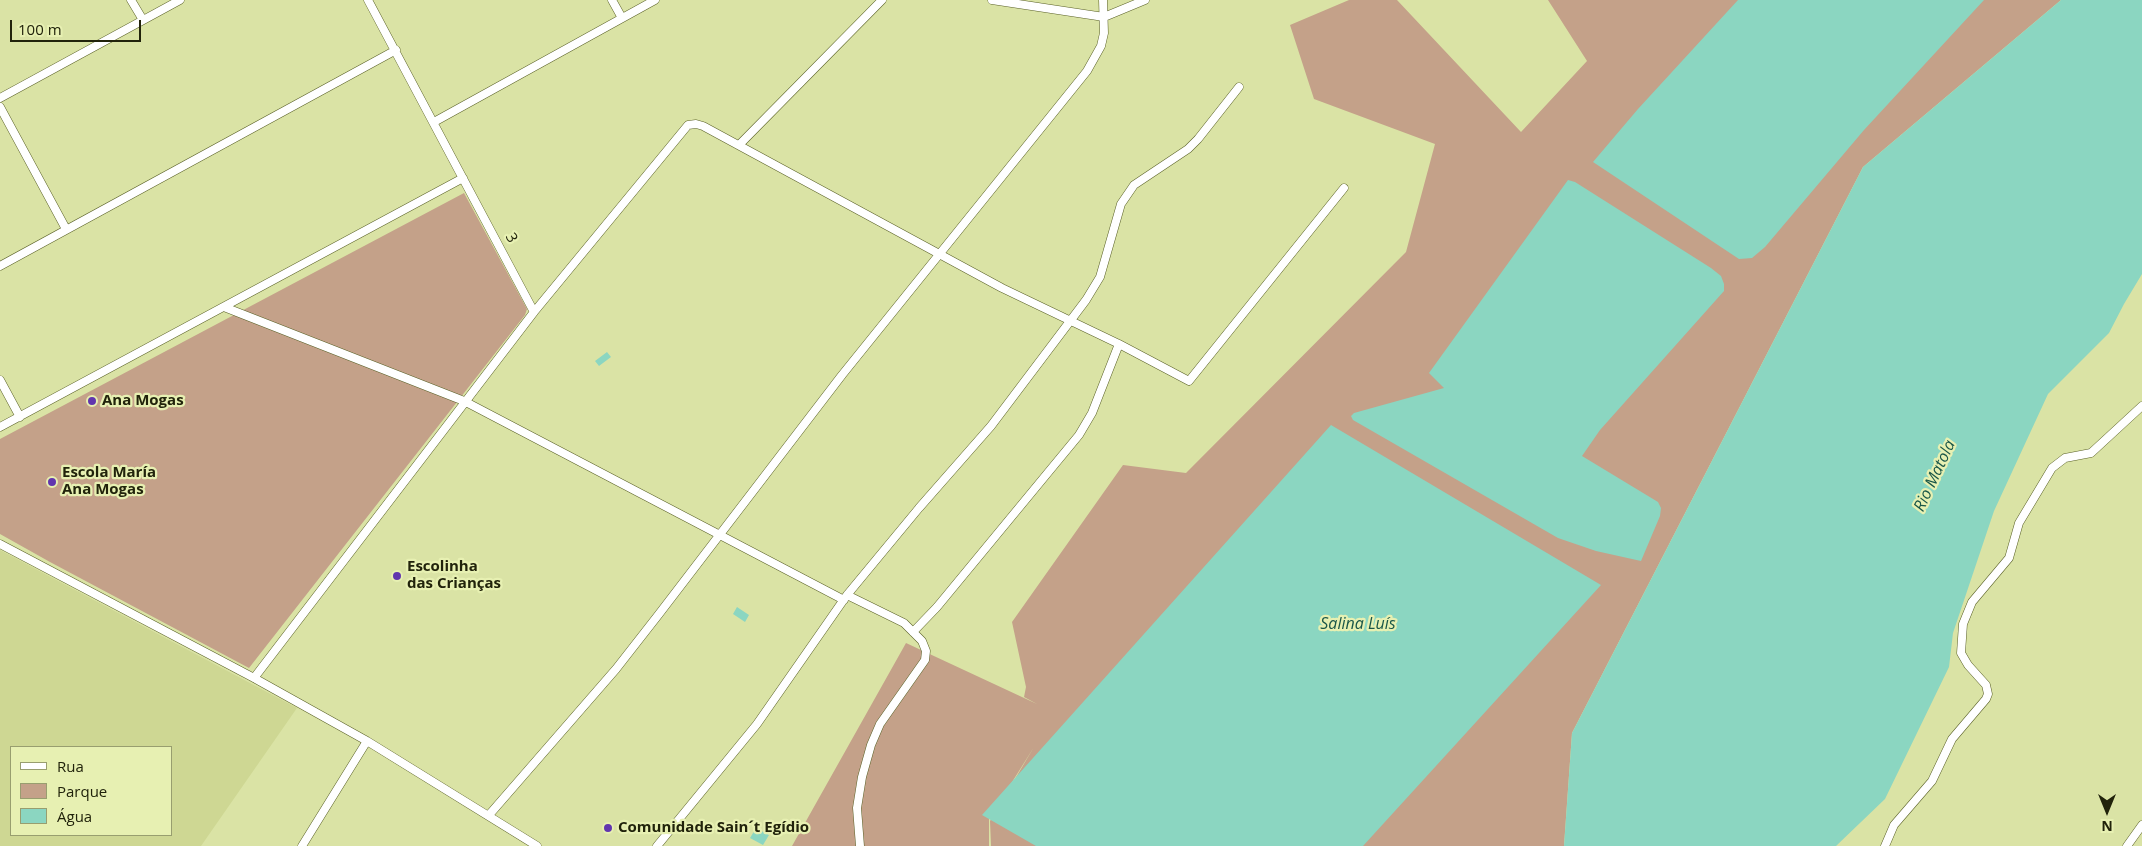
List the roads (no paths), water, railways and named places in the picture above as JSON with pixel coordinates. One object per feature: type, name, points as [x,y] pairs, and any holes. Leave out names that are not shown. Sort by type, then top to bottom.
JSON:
[{"type":"street","points":[[131,0],[143,20]]},
{"type":"street","points":[[0,98],[180,0]]},
{"type":"street","name":"3","points":[[368,0],[534,312]]},
{"type":"street","points":[[612,0],[622,18]]},
{"type":"street","points":[[434,122],[655,0]]},
{"type":"street","points":[[739,146],[882,0]]},
{"type":"street","points":[[992,0],[1026,3],[1104,17],[1144,0]]},
{"type":"street","points":[[489,816],[616,668],[842,375],[1087,71],[1101,46],[1104,33],[1103,0]]},
{"type":"street","points":[[0,266],[396,50]]},
{"type":"street","points":[[657,846],[757,724],[846,597],[919,508],[991,426],[1086,300],[1100,277],[1114,222],[1121,204],[1134,185],[1188,149],[1198,139],[1238,86]]},
{"type":"street","points":[[0,107],[66,230]]},
{"type":"street","points":[[254,678],[464,401],[534,312],[688,125],[696,124],[703,126],[1002,288],[1118,344],[1189,381],[1344,188]]},
{"type":"street","points":[[0,427],[463,178]]},
{"type":"street","points":[[224,307],[464,401],[719,534],[846,597],[886,613],[904,623],[922,641],[926,651],[925,660],[880,724],[871,746],[862,777],[857,808],[860,846]]},
{"type":"street","points":[[913,632],[938,606],[1079,435],[1092,413],[1118,344]]},
{"type":"street","points":[[0,380],[20,417]]},
{"type":"street","points":[[1885,846],[1894,825],[1932,781],[1952,738],[1986,699],[1986,685],[1968,665],[1961,653],[1963,624],[1972,602],[2009,558],[2019,523],[2052,468],[2065,458],[2091,453],[2142,406]]},
{"type":"street","points":[[0,544],[254,678],[367,741],[536,846]]},
{"type":"street","points":[[302,846],[367,741]]},
{"type":"street","points":[[2127,846],[2142,825]]},
{"type":"water","points":[[1738,0],[1984,0],[1864,130],[1765,247],[1752,258],[1739,259],[1593,162],[1638,109]]},
{"type":"water","name":"Rio Matola","points":[[2061,0],[2142,0],[2142,274],[2109,333],[2048,394],[1994,511],[1953,633],[1949,667],[1885,799],[1836,846],[1564,846],[1572,733],[1863,167]]},
{"type":"water","points":[[1568,180],[1575,182],[1711,268],[1721,276],[1724,284],[1724,291],[1600,430],[1582,456],[1658,502],[1661,508],[1660,516],[1641,561],[1596,551],[1558,538],[1353,420],[1351,416],[1354,413],[1444,388],[1429,373]]},
{"type":"water","points":[[607,352],[611,357],[599,366],[595,361]]},
{"type":"water","name":"Salina Luís","points":[[1331,425],[1601,585],[1363,846],[1036,846],[982,815]]},
{"type":"water","points":[[737,607],[749,615],[745,622],[733,614]]},
{"type":"water","points":[[756,828],[769,835],[763,845],[750,838]]},
{"type":"place","name":"Ana Mogas","points":[[92,401]]},
{"type":"place","name":"Escola María Ana Mogas","points":[[52,482]]},
{"type":"place","name":"Escolinha das Crianças","points":[[397,576]]},
{"type":"place","name":"Comunidade Sain´t Egídio","points":[[608,828]]}]
